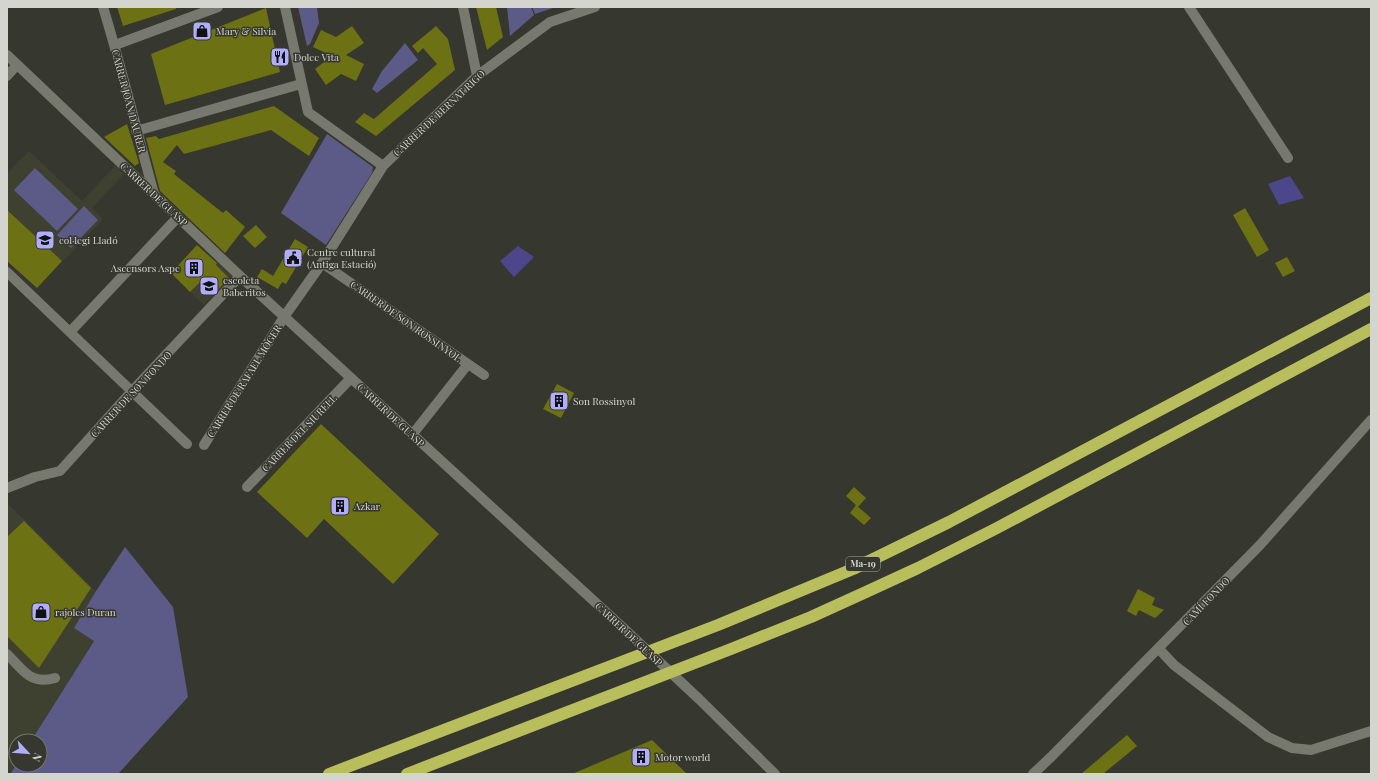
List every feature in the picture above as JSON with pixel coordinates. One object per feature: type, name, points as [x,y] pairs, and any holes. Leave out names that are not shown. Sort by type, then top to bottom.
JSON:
[{"type":"highway","name":"Ma-19","points":[[329,774],[718,625],[905,544],[1371,298]]},
{"type":"highway","name":"Ma-19","points":[[407,774],[811,617],[918,568],[997,528],[1371,329]]},
{"type":"street","name":"CARRER JOAN DAURER","points":[[103,7],[115,45],[136,132],[154,194]]},
{"type":"street","points":[[115,45],[218,7]]},
{"type":"street","points":[[285,7],[308,112],[383,166]]},
{"type":"street","points":[[463,7],[476,76]]},
{"type":"street","name":"CARRER DE BERNAT RIGO","points":[[322,263],[383,166],[476,76],[550,22],[595,7]]},
{"type":"street","points":[[1189,7],[1288,158]]},
{"type":"street","name":"CARRER DE GUASP","points":[[7,55],[284,317],[620,625],[699,699],[775,774]]},
{"type":"street","points":[[7,76],[17,65]]},
{"type":"street","points":[[136,132],[301,84]]},
{"type":"street","points":[[70,332],[178,217]]},
{"type":"street","points":[[284,317],[322,263]]},
{"type":"street","name":"CARRER DE SON ROSSINYOL","points":[[322,263],[484,375]]},
{"type":"street","points":[[7,272],[187,444]]},
{"type":"street","name":"CARRER DE SON FONDO","points":[[7,488],[35,477],[60,471],[132,391],[240,276]]},
{"type":"street","name":"CARRER DE RAFAEL MÒGER","points":[[204,445],[284,317]]},
{"type":"street","points":[[412,435],[468,364]]},
{"type":"street","name":"CARRER DEL SIURELL","points":[[247,487],[351,378]]},
{"type":"street","name":"CAMÍ FONDO","points":[[1033,774],[1159,650],[1260,545],[1371,420]]},
{"type":"street","points":[[1159,650],[1174,665],[1268,737],[1292,748],[1311,750],[1371,731]]},
{"type":"street","points":[[7,654],[31,677],[42,681],[55,678]]},
{"type":"shaded area","points":[[298,7],[317,8],[319,23],[310,44],[307,46]]},
{"type":"shaded area","points":[[507,7],[531,7],[534,15],[510,36]]},
{"type":"shaded area","points":[[532,7],[556,7],[535,14]]},
{"type":"shaded area","points":[[405,43],[418,60],[377,93],[372,89],[382,71]]},
{"type":"shaded area","points":[[327,134],[373,167],[372,173],[326,245],[281,213]]},
{"type":"shaded area","name":"col·legi Lladó","points":[[29,151],[82,201],[115,166],[124,174],[92,208],[103,219],[37,288],[7,261],[7,174]]},
{"type":"shaded area","points":[[35,168],[78,209],[57,231],[14,190]]},
{"type":"shaded area","points":[[1290,176],[1304,198],[1279,205],[1268,184]]},
{"type":"shaded area","points":[[84,206],[98,220],[71,248],[57,235]]},
{"type":"shaded area","points":[[518,246],[534,257],[514,277],[500,261]]},
{"type":"shaded area","name":"escoleta Baberitos","points":[[218,262],[232,276],[204,305],[190,292]]},
{"type":"shaded area","points":[[7,503],[96,591],[75,628],[94,640],[36,733],[8,733],[8,769]]},
{"type":"shaded area","points":[[125,547],[173,607],[188,697],[118,774],[12,774],[11,773],[48,773],[48,733],[36,733],[94,641],[74,628]]},
{"type":"building","points":[[117,7],[176,7],[176,9],[123,26]]},
{"type":"building","points":[[476,7],[496,7],[503,37],[487,50]]},
{"type":"building","points":[[266,8],[280,72],[165,105],[151,54]]},
{"type":"building","points":[[352,26],[364,43],[346,55],[364,64],[356,81],[341,74],[326,85],[315,69],[332,56],[313,47],[321,30],[336,37]]},
{"type":"building","points":[[436,26],[448,39],[455,70],[376,136],[355,122],[364,113],[374,119],[437,64],[423,48],[418,53],[412,46]]},
{"type":"building","points":[[274,106],[319,138],[309,156],[271,130],[184,154],[177,145],[163,162],[176,171],[174,174],[223,213],[226,210],[245,227],[225,253],[160,191],[146,138],[156,136],[159,139]]},
{"type":"building","points":[[127,124],[139,163],[135,166],[104,137]]},
{"type":"building","points":[[1245,208],[1269,250],[1257,257],[1233,215]]},
{"type":"building","points":[[7,210],[62,261],[37,288],[7,261]]},
{"type":"building","points":[[256,225],[267,237],[255,248],[243,236]]},
{"type":"building","name":"Centre cultural (Antiga Estació)","points":[[295,239],[308,247],[286,284],[282,282],[278,289],[257,277],[262,269],[273,276]]},
{"type":"building","name":"Ascensors Aspe","points":[[197,245],[217,263],[216,265],[229,278],[215,293],[202,280],[190,292],[171,273]]},
{"type":"building","points":[[1287,257],[1295,271],[1283,277],[1275,263]]},
{"type":"building","name":"Son Rossinyol","points":[[557,384],[574,393],[561,418],[543,409]]},
{"type":"building","name":"Azkar","points":[[321,424],[439,534],[393,584],[324,519],[307,538],[257,492]]},
{"type":"building","points":[[854,487],[866,498],[858,507],[846,496]]},
{"type":"building","points":[[856,505],[871,518],[864,525],[850,513]]},
{"type":"building","name":"rajoles Duran","points":[[24,521],[91,588],[39,668],[7,636],[7,537]]},
{"type":"building","points":[[1138,589],[1155,598],[1152,605],[1164,610],[1155,618],[1139,610],[1136,616],[1127,611]]},
{"type":"building","points":[[1127,735],[1137,746],[1103,774],[1081,774]]},
{"type":"building","name":"Motor world","points":[[652,740],[687,774],[572,774]]},
{"type":"place","name":"Mary & Silvia","points":[[202,31]]},
{"type":"place","name":"Dolce Vita","points":[[280,57]]},
{"type":"place","name":"col·legi Lladó","points":[[45,240]]},
{"type":"place","name":"Centre cultural (Antiga Estació)","points":[[293,258]]},
{"type":"place","name":"Ascensors Aspe","points":[[194,268]]},
{"type":"place","name":"escoleta Baberitos","points":[[209,286]]},
{"type":"place","name":"Son Rossinyol","points":[[559,401]]},
{"type":"place","name":"Azkar","points":[[340,506]]},
{"type":"place","name":"rajoles Duran","points":[[41,612]]},
{"type":"place","name":"Motor world","points":[[641,757]]}]
